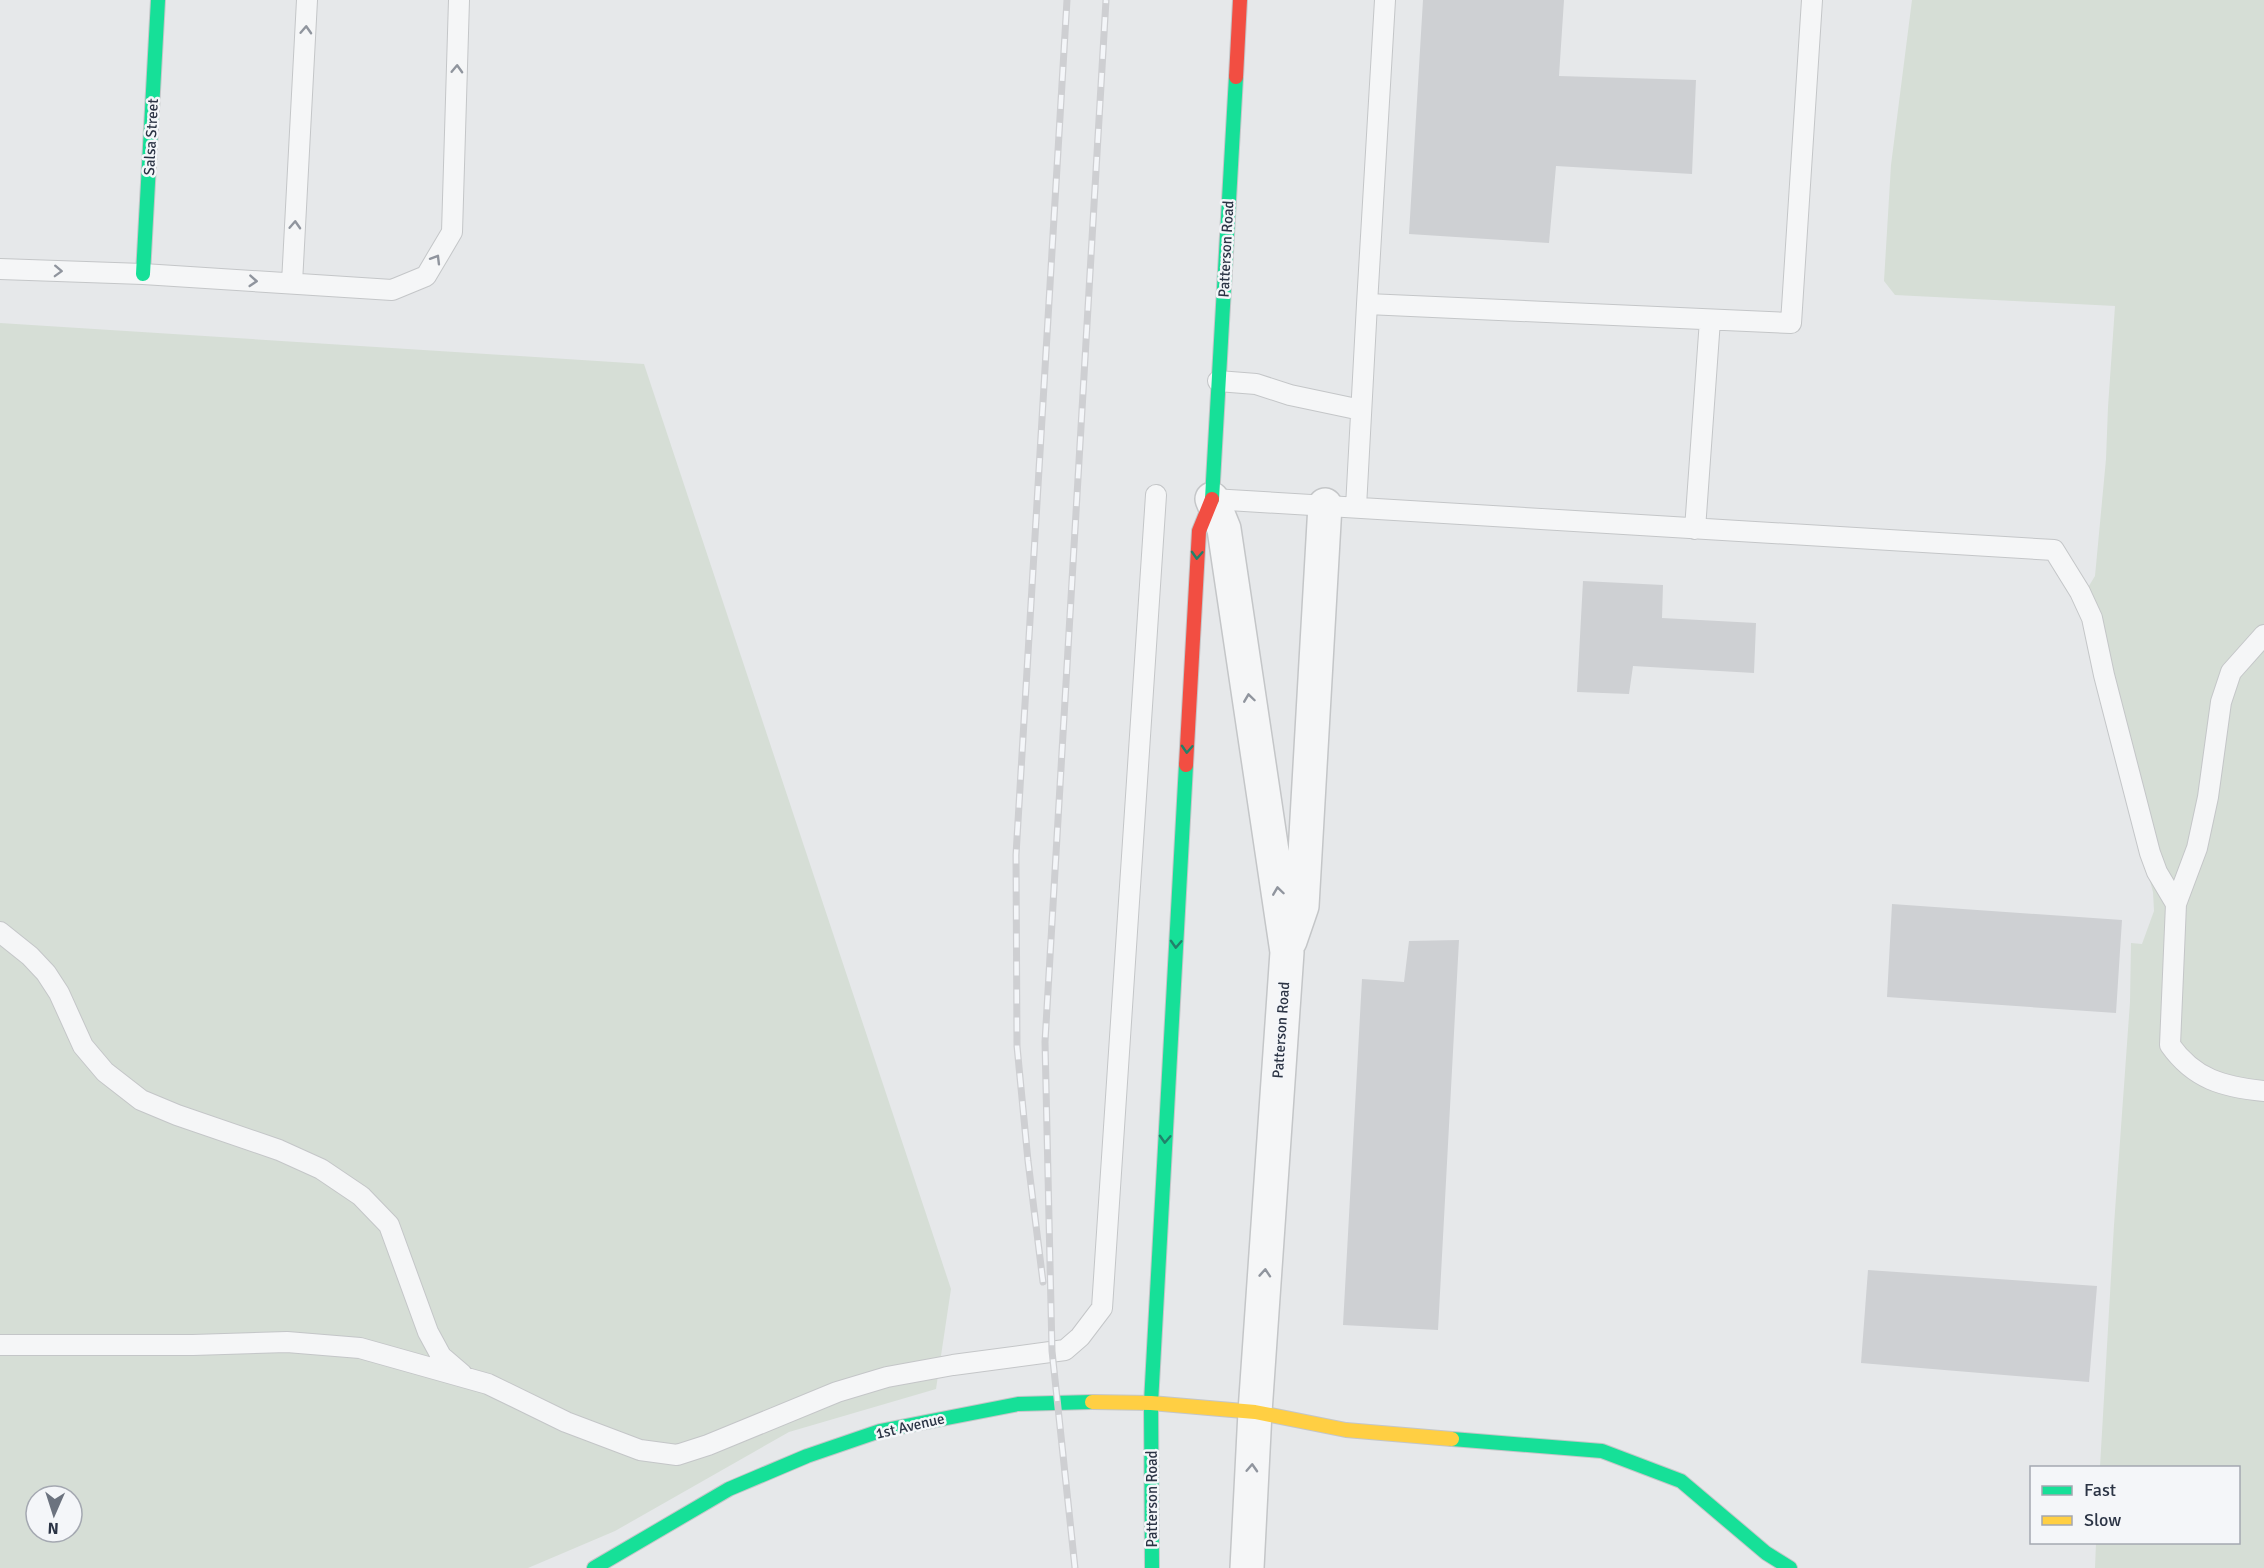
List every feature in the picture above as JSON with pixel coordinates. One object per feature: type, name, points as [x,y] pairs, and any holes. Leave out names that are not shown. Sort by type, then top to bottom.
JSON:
[{"type":"street","name":"Salsa Street","points":[[143,274],[158,0]]},
{"type":"street","name":"Patterson Road","points":[[1152,1568],[1151,1403],[1199,531],[1212,499],[1240,0]]},
{"type":"street","name":"Patterson Road","points":[[1212,499],[1224,529],[1287,952],[1255,1412],[1247,1568]]},
{"type":"street","points":[[1287,952],[1302,906],[1340,506]]},
{"type":"street","name":"1st Avenue","points":[[594,1568],[729,1489],[807,1456],[880,1431],[1018,1404],[1044,1402],[1151,1403],[1255,1412],[1346,1430],[1602,1451],[1681,1480],[1766,1553],[1790,1568]]},
{"type":"lane","points":[[292,283],[307,0]]},
{"type":"lane","points":[[0,269],[143,274],[392,290],[426,276],[452,232],[459,0]]},
{"type":"lane","points":[[1340,506],[1361,410],[1385,0]]},
{"type":"lane","points":[[1367,304],[1791,323],[1812,0]]},
{"type":"lane","points":[[1695,529],[1710,320]]},
{"type":"lane","points":[[1218,381],[1256,384],[1290,395],[1361,410]]},
{"type":"lane","points":[[0,1345],[193,1345],[287,1342],[360,1348],[488,1384],[566,1422],[640,1450],[677,1455],[857,1386],[887,1377],[953,1365],[1065,1350],[1080,1337],[1102,1308],[1156,495]]},
{"type":"lane","points":[[1212,499],[2054,550],[2080,592],[2092,618],[2150,853],[2157,872],[2176,904]]},
{"type":"lane","points":[[2264,634],[2231,672],[2222,702],[2208,797],[2197,848],[2176,904],[2170,1045],[2182,1062],[2209,1080],[2241,1089],[2264,1091]]},
{"type":"lane","points":[[0,932],[30,956],[46,973],[59,993],[83,1046],[105,1072],[141,1100],[279,1150],[329,1175],[361,1196],[389,1225],[428,1332],[441,1356],[466,1378]]},
{"type":"lane","points":[[0,942],[30,956]]},
{"type":"shaded area","points":[[1912,0],[2264,0],[2264,1568],[2095,1568],[2096,1544],[2240,1544],[2240,1466],[2100,1466],[2130,1002],[2131,943],[2142,944],[2154,911],[2153,892],[2113,742],[2090,630],[2076,607],[2095,576],[2106,459],[2115,306],[1895,295],[1884,281],[1891,165]]},
{"type":"shaded area","points":[[0,323],[644,364],[951,1289],[936,1389],[789,1432],[615,1531],[528,1568],[0,1568]]},
{"type":"building","points":[[1423,0],[1564,0],[1559,76],[1696,80],[1692,174],[1556,166],[1549,243],[1409,234]]},
{"type":"building","points":[[1583,581],[1663,585],[1662,618],[1756,623],[1754,673],[1633,666],[1629,694],[1577,692]]},
{"type":"building","points":[[1892,904],[2122,920],[2116,1013],[1887,997]]},
{"type":"building","points":[[1459,940],[1438,1330],[1343,1325],[1362,979],[1404,982],[1409,941]]},
{"type":"building","points":[[1868,1270],[2097,1286],[2089,1382],[1861,1363]]},
{"type":"railway","points":[[1043,1282],[1017,1046],[1016,855],[1067,0]]},
{"type":"railway","points":[[1075,1568],[1052,1351],[1045,1042],[1106,0]]},
{"type":"traffic: fast","points":[[143,274],[158,0]]},
{"type":"traffic: fast","points":[[1212,499],[1236,77]]},
{"type":"traffic: fast","points":[[1152,1568],[1151,1403],[1186,765]]},
{"type":"traffic: fast","points":[[594,1568],[729,1489],[807,1456],[880,1431],[1018,1404],[1092,1402]]},
{"type":"traffic: fast","points":[[1452,1439],[1602,1451],[1681,1481],[1766,1553],[1790,1568]]},
{"type":"traffic: slow","points":[[1092,1402],[1151,1403],[1255,1412],[1346,1430],[1452,1439]]},
{"type":"traffic: jam","points":[[1236,77],[1240,0]]},
{"type":"traffic: jam","points":[[1186,765],[1199,531],[1212,499]]}]
